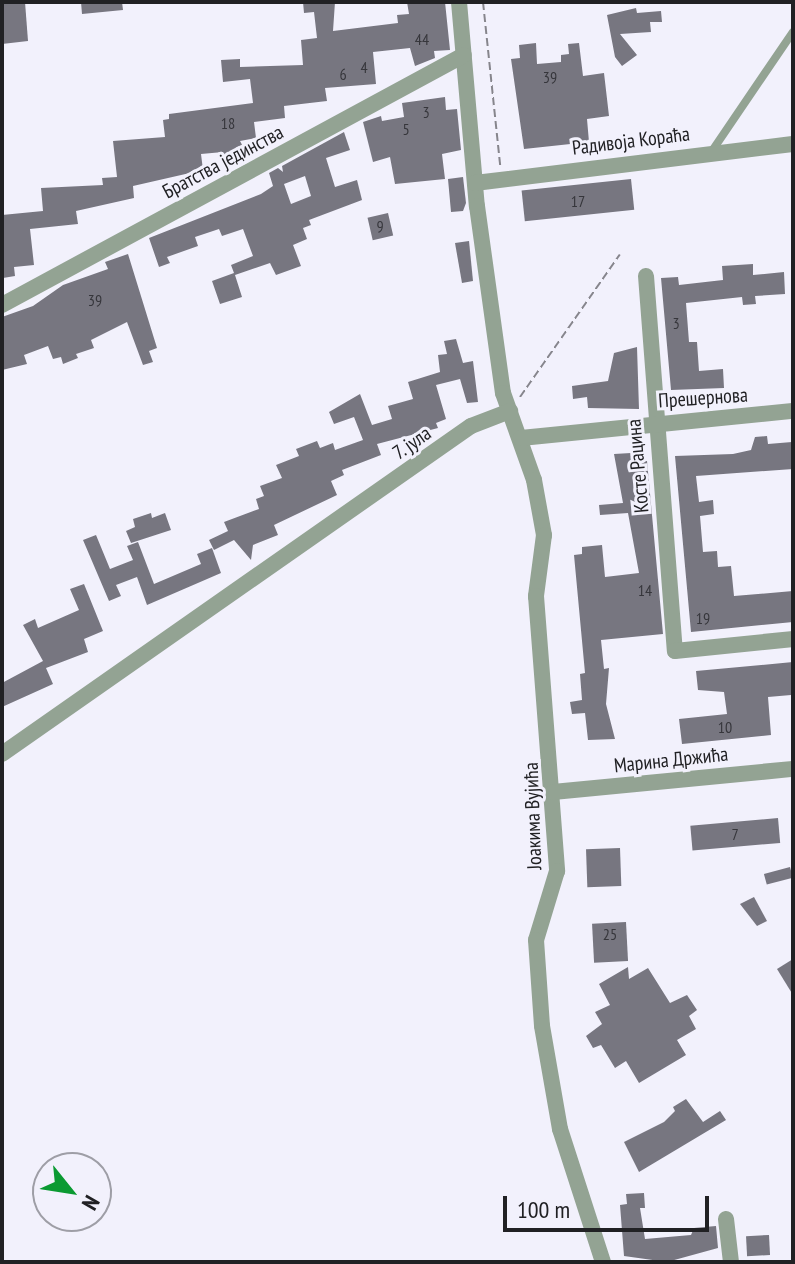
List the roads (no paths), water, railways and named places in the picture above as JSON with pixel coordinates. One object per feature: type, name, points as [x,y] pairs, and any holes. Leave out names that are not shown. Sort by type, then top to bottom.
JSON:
[{"type":"street","points":[[470,2],[459,2],[475,183],[503,393],[510,411]]},
{"type":"street","name":"Братства јединства","points":[[2,305],[464,55]]},
{"type":"street","name":"Радивоја Кораћа","points":[[475,183],[712,151],[793,144]]},
{"type":"street","name":"Косте Рацина","points":[[646,276],[654,422],[675,651],[793,639]]},
{"type":"street","name":"Јоакима Вујића","points":[[510,411],[521,438],[544,535],[536,596],[557,871],[536,940],[542,1026],[560,1129],[603,1262]]},
{"type":"street","name":"7. јула","points":[[2,754],[471,426],[510,411]]},
{"type":"street","name":"Прешернова","points":[[521,438],[654,422],[793,411]]},
{"type":"street","name":"Марина Држића","points":[[553,792],[793,769]]},
{"type":"street","points":[[726,1219],[731,1262]]},
{"type":"lane","points":[[712,151],[793,32]]}]
